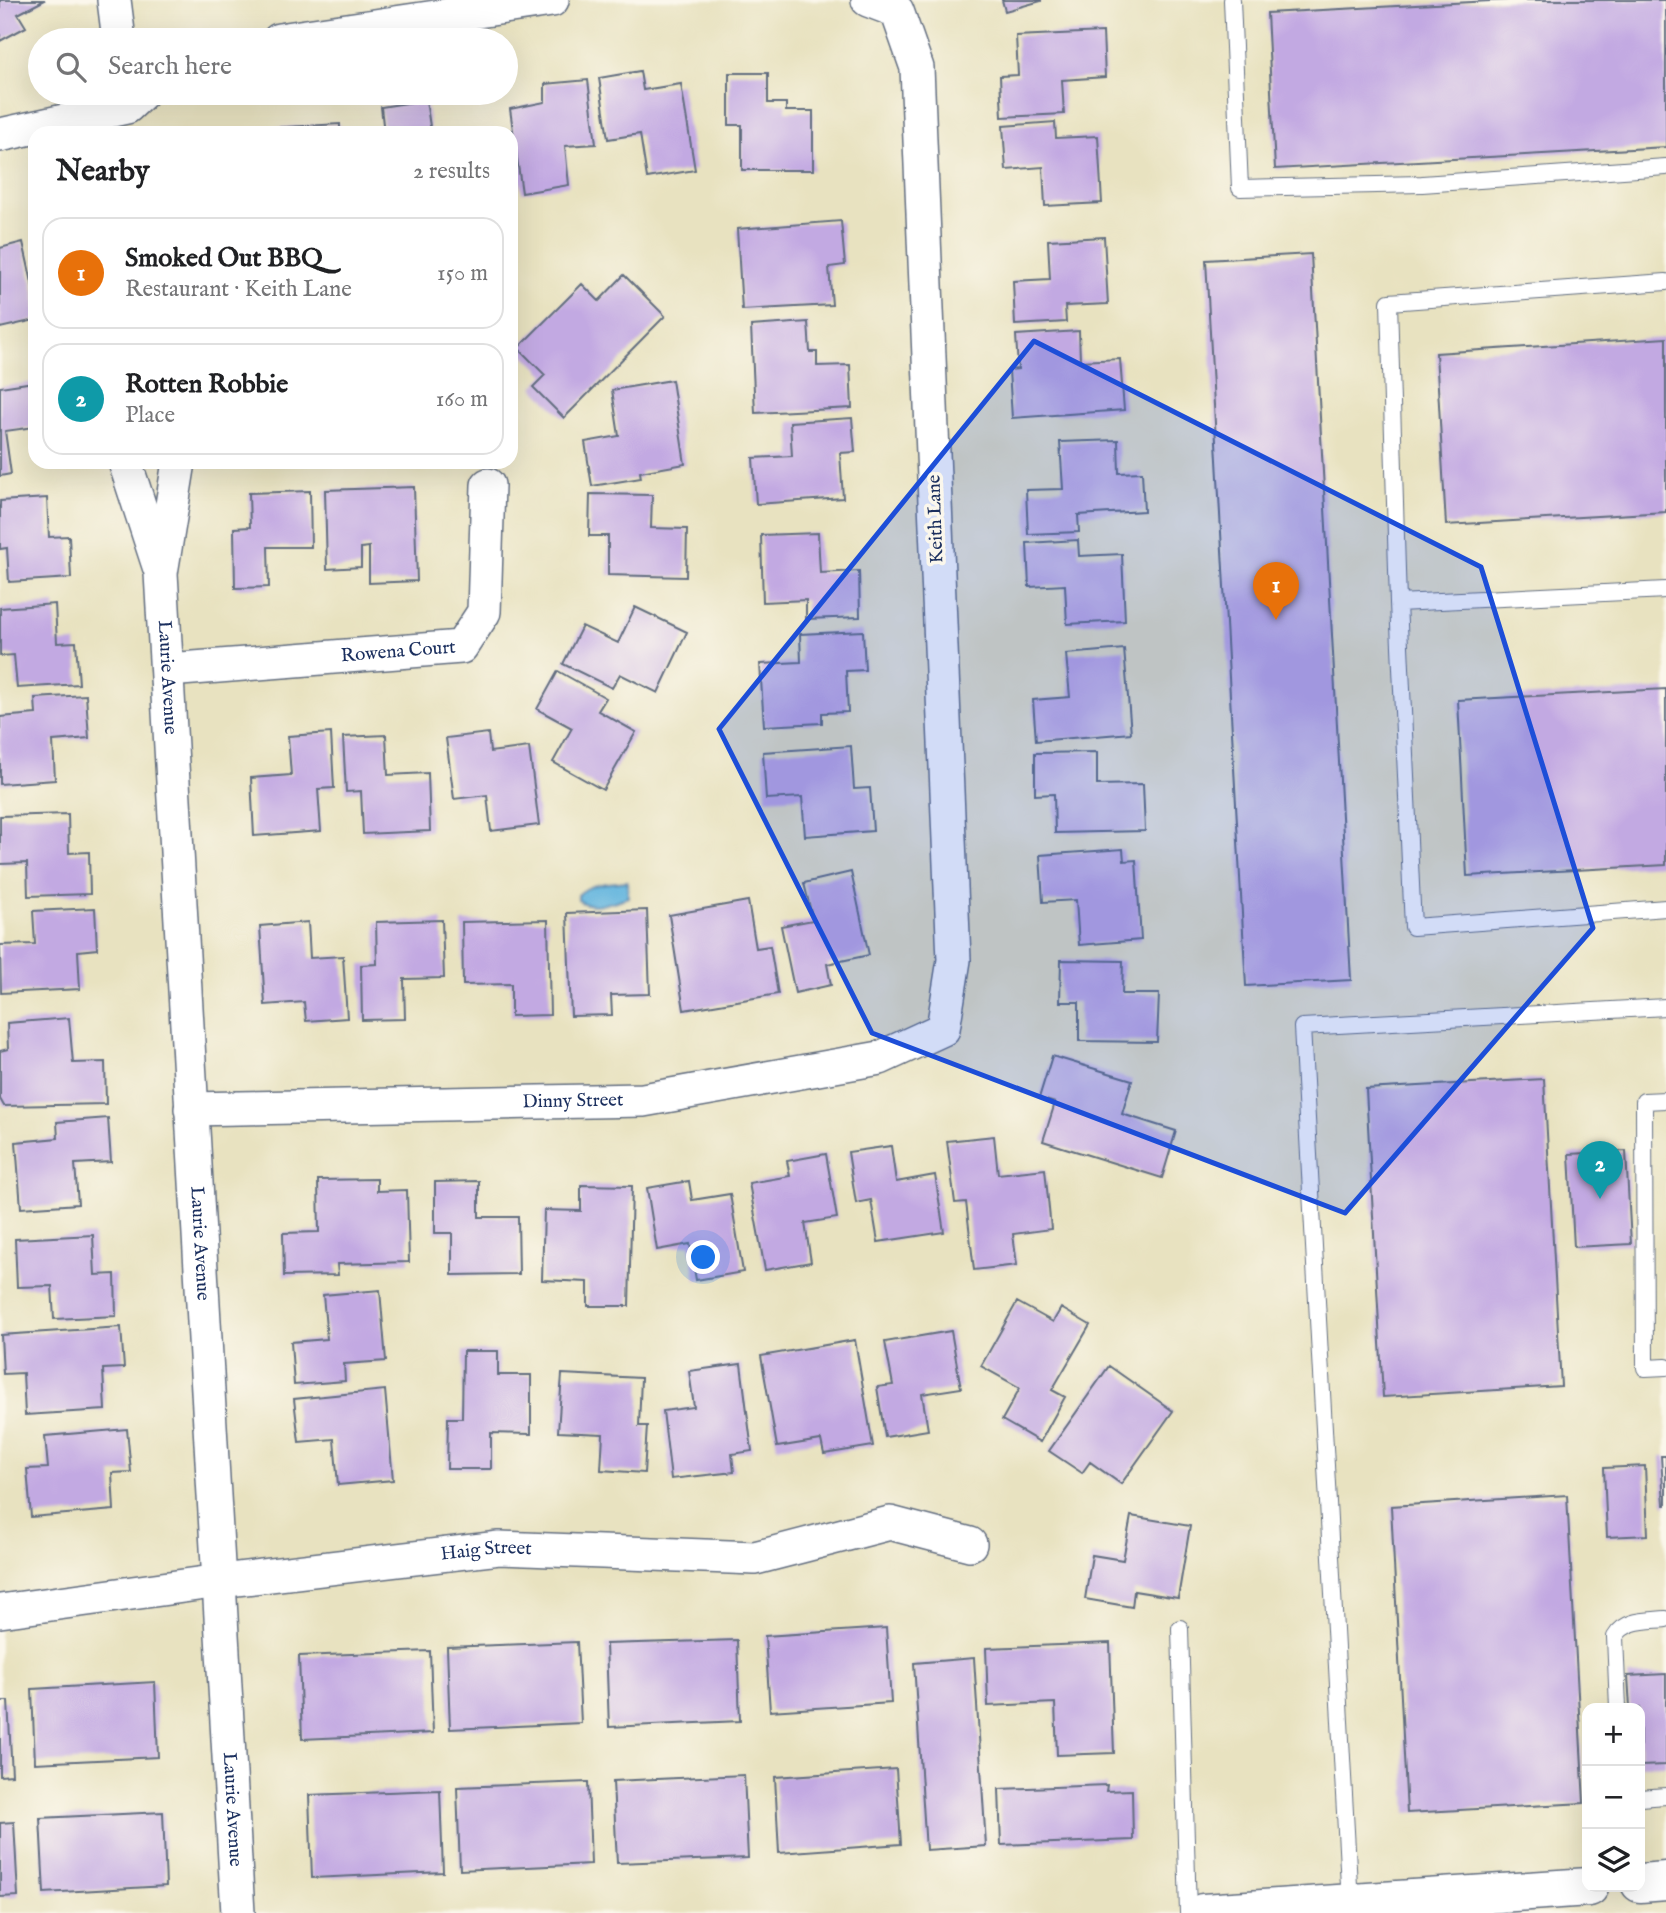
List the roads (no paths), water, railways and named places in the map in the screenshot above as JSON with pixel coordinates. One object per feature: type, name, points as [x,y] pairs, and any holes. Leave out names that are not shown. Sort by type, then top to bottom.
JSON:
[{"type":"main road","points":[[1645,1883],[1666,1881]]},
{"type":"main road","points":[[1203,1913],[1307,1910],[1350,1904],[1582,1887]]},
{"type":"street","points":[[114,0],[118,28]]},
{"type":"street","points":[[361,28],[552,0]]},
{"type":"street","name":"Keith Lane","points":[[882,6],[917,68],[954,960],[943,1029]]},
{"type":"street","points":[[51,126],[131,112]]},
{"type":"street","points":[[0,135],[28,130]]},
{"type":"street","name":"Laurie Avenue","points":[[127,469],[161,573]]},
{"type":"street","name":"Laurie Avenue","points":[[178,469],[161,573],[238,1913]]},
{"type":"street","name":"Rowena Court","points":[[168,670],[461,647],[484,612],[488,485]]},
{"type":"street","name":"Dinny Street","points":[[191,1109],[643,1100],[880,1058],[943,1029]]},
{"type":"street","name":"Haig Street","points":[[0,1611],[220,1581],[499,1548],[755,1558],[890,1523],[970,1544]]},
{"type":"lane","points":[[1232,0],[1240,188],[1422,184],[1666,167]]},
{"type":"lane","points":[[1666,282],[1389,302],[1398,603],[1413,927],[1666,908]]},
{"type":"lane","points":[[1398,603],[1666,590]]},
{"type":"lane","points":[[1350,1904],[1302,1027],[1666,1007]]},
{"type":"lane","points":[[1666,1100],[1644,1101],[1645,1368],[1666,1367]]},
{"type":"lane","points":[[1618,1703],[1615,1637],[1620,1628],[1632,1623],[1666,1619]]},
{"type":"lane","points":[[1180,1628],[1188,1913]]},
{"type":"lane","points":[[1645,1798],[1666,1796]]},
{"type":"water","points":[[627,881],[628,897],[596,905],[578,900],[578,895],[589,888]]},
{"type":"place","name":"Smoked Out BBQ","points":[[1276,620]]},
{"type":"place","name":"Rotten Robbie","points":[[1600,1199]]}]
